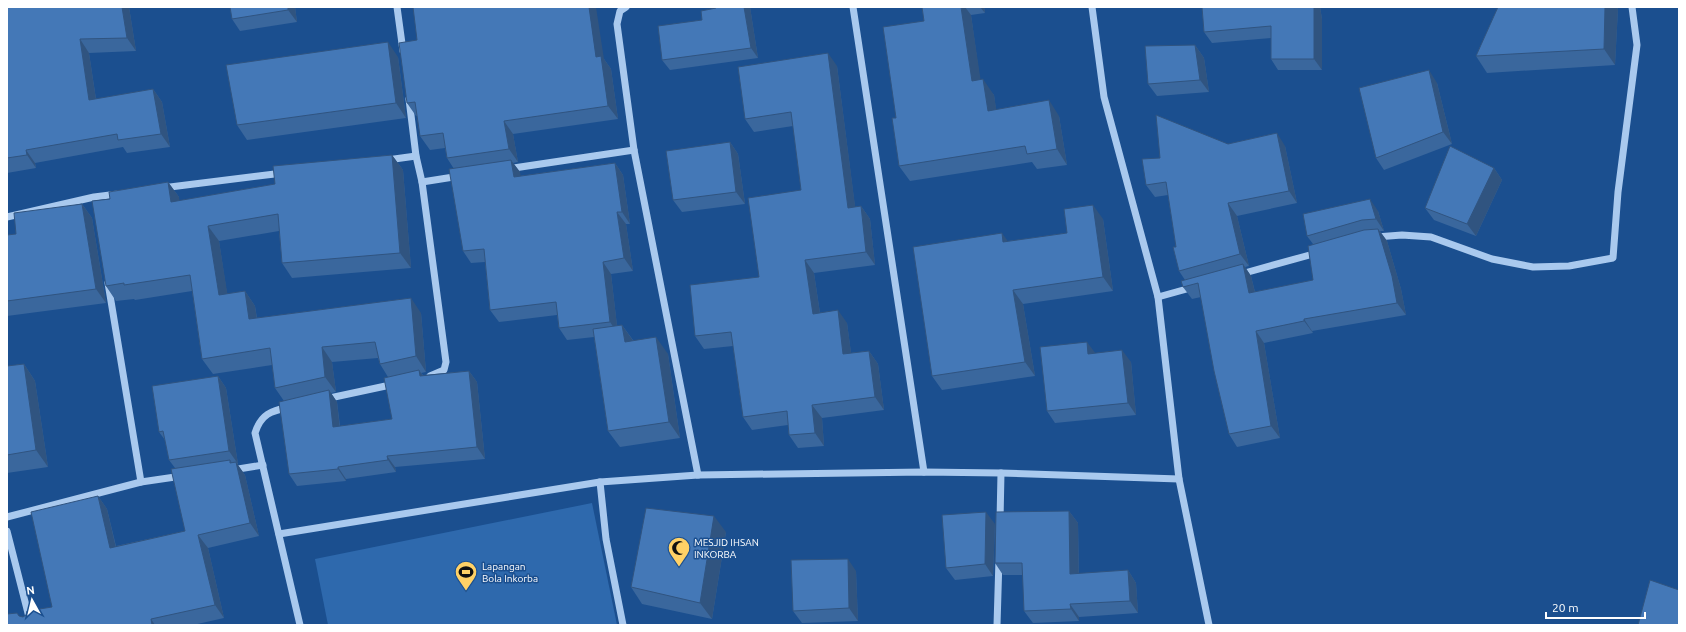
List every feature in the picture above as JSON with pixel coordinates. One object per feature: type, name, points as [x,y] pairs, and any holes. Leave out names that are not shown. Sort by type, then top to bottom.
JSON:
[{"type":"street","points":[[397,7],[404,62]]},
{"type":"street","points":[[626,7],[620,11],[617,24],[634,150],[698,475]]},
{"type":"street","points":[[852,7],[924,472]]},
{"type":"street","points":[[1092,7],[1104,97],[1158,297],[1179,479],[1209,625]]},
{"type":"street","points":[[1372,237],[1402,235],[1431,237],[1492,259],[1533,267],[1569,266],[1613,258],[1618,192],[1637,45],[1632,7]]},
{"type":"street","points":[[408,93],[416,156],[422,182],[446,362],[444,370],[438,374],[423,377]]},
{"type":"street","points":[[500,170],[634,150]]},
{"type":"street","points":[[377,161],[416,156]]},
{"type":"street","points":[[157,189],[290,172]]},
{"type":"street","points":[[422,182],[469,175]]},
{"type":"street","points":[[7,217],[94,197],[125,193]]},
{"type":"street","points":[[94,197],[95,205]]},
{"type":"street","points":[[1234,276],[1326,250]]},
{"type":"street","points":[[107,274],[141,482]]},
{"type":"street","points":[[1158,297],[1204,284]]},
{"type":"street","points":[[318,401],[400,382]]},
{"type":"street","points":[[295,406],[273,411],[259,422],[255,432],[300,625]]},
{"type":"street","points":[[225,470],[263,465]]},
{"type":"street","points":[[279,534],[600,482],[698,475],[924,472],[1179,479]]},
{"type":"street","points":[[999,526],[1001,473]]},
{"type":"street","points":[[7,517],[141,482],[187,476]]},
{"type":"street","points":[[600,482],[606,539],[623,625]]},
{"type":"street","points":[[7,531],[30,625]]},
{"type":"street","points":[[997,625],[999,549]]},
{"type":"shaded area","name":"Lapangan Bola Inkorba","points":[[592,503],[617,625],[328,625],[315,559]]},
{"type":"building","points":[[7,7],[122,7],[127,38],[80,39],[89,100],[153,89],[161,134],[118,140],[117,134],[26,150],[27,155],[7,158]]},
{"type":"building","points":[[230,7],[288,7],[288,10],[232,19]]},
{"type":"building","points":[[413,7],[589,7],[596,57],[601,56],[608,106],[504,121],[509,149],[447,158],[443,133],[420,136],[415,102],[407,103],[399,43],[417,40]]},
{"type":"building","points":[[716,7],[744,7],[751,48],[662,60],[658,26],[702,20],[701,11]]},
{"type":"building","points":[[922,7],[961,7],[972,81],[983,79],[988,111],[1049,100],[1057,149],[1027,154],[1025,146],[899,166],[892,118],[896,118],[883,27],[924,21]]},
{"type":"building","points":[[1202,7],[1314,7],[1314,59],[1271,59],[1271,26],[1204,32]]},
{"type":"building","points":[[1498,7],[1605,7],[1604,49],[1476,56]]},
{"type":"building","points":[[388,42],[396,103],[237,125],[226,65]]},
{"type":"building","points":[[1195,45],[1200,80],[1148,84],[1145,46]]},
{"type":"building","points":[[828,53],[848,208],[861,206],[866,252],[805,260],[813,314],[838,310],[843,354],[869,351],[875,397],[812,405],[815,433],[789,435],[787,411],[743,417],[731,332],[695,336],[690,285],[759,277],[748,198],[801,190],[791,112],[745,119],[738,67]]},
{"type":"building","points":[[1429,70],[1443,132],[1376,158],[1359,88]]},
{"type":"building","points":[[1156,115],[1228,144],[1277,133],[1289,191],[1228,203],[1240,254],[1179,271],[1173,247],[1176,247],[1166,182],[1146,185],[1142,159],[1160,158]]},
{"type":"building","points":[[730,142],[736,192],[673,200],[666,151]]},
{"type":"building","points":[[1450,146],[1494,168],[1467,224],[1425,208]]},
{"type":"building","points":[[392,155],[400,253],[282,263],[278,214],[208,226],[219,295],[245,291],[249,319],[411,298],[416,356],[380,364],[375,342],[322,347],[325,377],[275,388],[270,348],[202,359],[190,275],[124,285],[124,283],[106,286],[92,201],[110,199],[109,192],[168,182],[171,202],[275,184],[273,166]]},
{"type":"building","points":[[511,160],[514,177],[615,163],[622,212],[617,212],[624,258],[603,262],[610,322],[559,328],[556,302],[490,310],[484,249],[463,251],[449,169]]},
{"type":"building","points":[[1370,199],[1376,219],[1362,220],[1307,236],[1303,214]]},
{"type":"building","points":[[82,204],[96,289],[7,301],[7,235],[16,234],[14,213]]},
{"type":"building","points":[[1093,205],[1103,277],[1013,290],[1025,362],[932,376],[913,247],[1002,233],[1003,242],[1067,233],[1064,209]]},
{"type":"building","points":[[1378,229],[1392,276],[1397,303],[1304,319],[1304,321],[1256,331],[1271,426],[1229,434],[1214,371],[1198,283],[1183,287],[1181,281],[1243,264],[1249,293],[1313,280],[1308,246],[1364,230]]},
{"type":"building","points":[[622,325],[625,342],[656,337],[669,422],[608,431],[593,329]]},
{"type":"building","points":[[1087,342],[1088,354],[1122,350],[1128,403],[1047,411],[1040,347]]},
{"type":"building","points":[[24,364],[36,450],[7,455],[7,366]]},
{"type":"building","points":[[419,370],[420,376],[469,371],[477,447],[387,456],[388,460],[338,467],[338,469],[289,474],[279,402],[329,390],[333,427],[392,419],[384,378]]},
{"type":"building","points":[[218,376],[229,451],[169,460],[163,431],[159,432],[152,386]]},
{"type":"building","points":[[230,460],[230,463],[236,462],[250,523],[198,535],[215,605],[151,619],[152,625],[7,625],[7,614],[17,613],[19,616],[23,617],[26,615],[27,611],[52,607],[31,512],[98,496],[110,548],[185,531],[171,469]]},
{"type":"building","points":[[646,508],[714,516],[700,603],[631,587]]},
{"type":"building","points":[[1069,511],[1070,574],[1128,570],[1130,601],[1070,604],[1071,609],[1024,611],[1022,563],[995,563],[996,512]]},
{"type":"building","points":[[986,512],[985,564],[946,568],[942,515]]},
{"type":"building","points":[[848,559],[849,608],[793,611],[791,560]]},
{"type":"building","points":[[1650,580],[1679,590],[1679,625],[1638,625]]},
{"type":"place","name":"MESJID IHSAN INKORBA","points":[[679,568]]},
{"type":"place","name":"Lapangan Bola Inkorba","points":[[466,592]]}]
